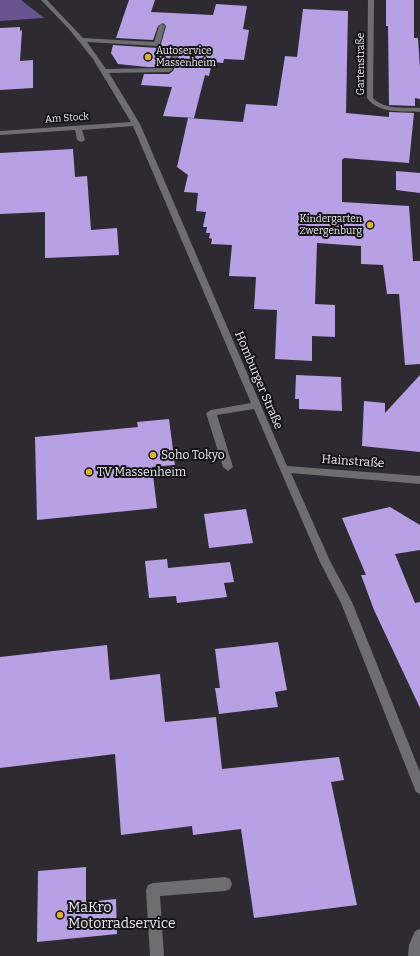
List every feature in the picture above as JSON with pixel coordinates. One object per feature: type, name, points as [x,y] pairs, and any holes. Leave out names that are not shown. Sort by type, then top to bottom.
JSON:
[{"type":"street","name":"Homburger Straße","points":[[44,0],[62,16],[83,40],[105,71],[136,124],[284,469],[325,562],[346,602],[420,788]]},
{"type":"street","name":"Gartenstraße","points":[[371,0],[370,98],[372,102],[381,106],[420,110]]},
{"type":"street","points":[[83,40],[157,44],[162,26]]},
{"type":"street","points":[[105,71],[169,70],[175,56]]},
{"type":"street","name":"Am Stock","points":[[0,132],[136,124]]},
{"type":"street","points":[[78,128],[81,140]]},
{"type":"street","points":[[228,467],[211,413],[257,405]]},
{"type":"street","name":"Hainstraße","points":[[284,469],[420,480]]},
{"type":"street","points":[[157,956],[153,890],[225,884]]},
{"type":"street","points":[[415,956],[416,945],[420,936]]},
{"type":"shaded area","points":[[0,0],[21,0],[44,18],[0,21]]},
{"type":"building","points":[[129,0],[155,0],[151,12],[213,15],[216,4],[247,6],[243,29],[249,30],[244,60],[224,59],[223,63],[212,62],[209,76],[205,75],[194,118],[163,116],[172,87],[141,85],[144,74],[169,74],[173,71],[179,55],[172,54],[166,67],[147,67],[118,64],[111,53],[113,45],[157,48],[161,44],[166,26],[163,23],[158,26],[153,40],[116,38]]},
{"type":"building","points":[[386,0],[414,0],[414,38],[418,38],[420,68],[420,99],[415,98],[415,106],[389,105],[388,26],[386,26]]},
{"type":"building","points":[[303,9],[348,11],[346,113],[389,117],[389,112],[414,113],[409,163],[344,158],[342,160],[342,202],[409,206],[413,261],[420,261],[420,364],[405,365],[399,294],[387,294],[383,265],[361,264],[361,246],[317,243],[315,304],[335,305],[335,337],[312,336],[312,361],[275,359],[277,310],[254,309],[256,277],[229,276],[232,245],[211,244],[212,239],[209,238],[210,233],[206,233],[207,227],[203,227],[206,212],[196,211],[198,193],[184,192],[188,175],[177,167],[188,118],[243,122],[246,104],[277,106],[285,56],[297,57]]},
{"type":"building","points":[[20,27],[20,31],[22,30],[20,61],[33,60],[33,88],[0,90],[0,28]]},
{"type":"building","points":[[73,149],[75,177],[87,176],[91,230],[117,228],[119,255],[45,258],[45,212],[0,214],[0,153]]},
{"type":"building","points":[[396,171],[420,173],[420,193],[396,190]]},
{"type":"building","points":[[296,375],[341,377],[342,411],[299,409],[299,399],[295,399]]},
{"type":"building","points":[[420,375],[420,452],[362,446],[364,401],[385,403],[385,413]]},
{"type":"building","name":"TV Massenheim","points":[[169,419],[175,465],[152,467],[157,508],[37,520],[35,437],[138,427],[137,422]]},
{"type":"building","points":[[390,507],[420,525],[420,550],[395,554],[415,603],[420,602],[420,708],[374,610],[361,575],[366,575],[342,518]]},
{"type":"building","points":[[246,509],[253,543],[209,548],[204,514]]},
{"type":"building","points":[[167,559],[168,568],[230,562],[234,582],[224,583],[227,597],[177,603],[176,596],[149,598],[145,561]]},
{"type":"building","points":[[278,642],[287,690],[275,692],[278,707],[219,714],[215,688],[220,688],[215,649]]},
{"type":"building","points":[[107,645],[110,680],[160,674],[165,722],[216,717],[222,769],[339,757],[344,780],[331,782],[357,905],[254,918],[241,829],[193,835],[192,826],[121,835],[115,754],[0,768],[0,657]]},
{"type":"building","points":[[86,867],[86,902],[116,899],[117,934],[37,942],[38,871]]},
{"type":"place","name":"Autoservice Massenheim","points":[[148,57]]},
{"type":"place","name":"Kindergarten Zwergenburg","points":[[370,225]]},
{"type":"place","name":"Soho Tokyo","points":[[153,455]]},
{"type":"place","name":"TV Massenheim","points":[[89,472]]},
{"type":"place","name":"MaKro Motorradservice","points":[[60,915]]}]
